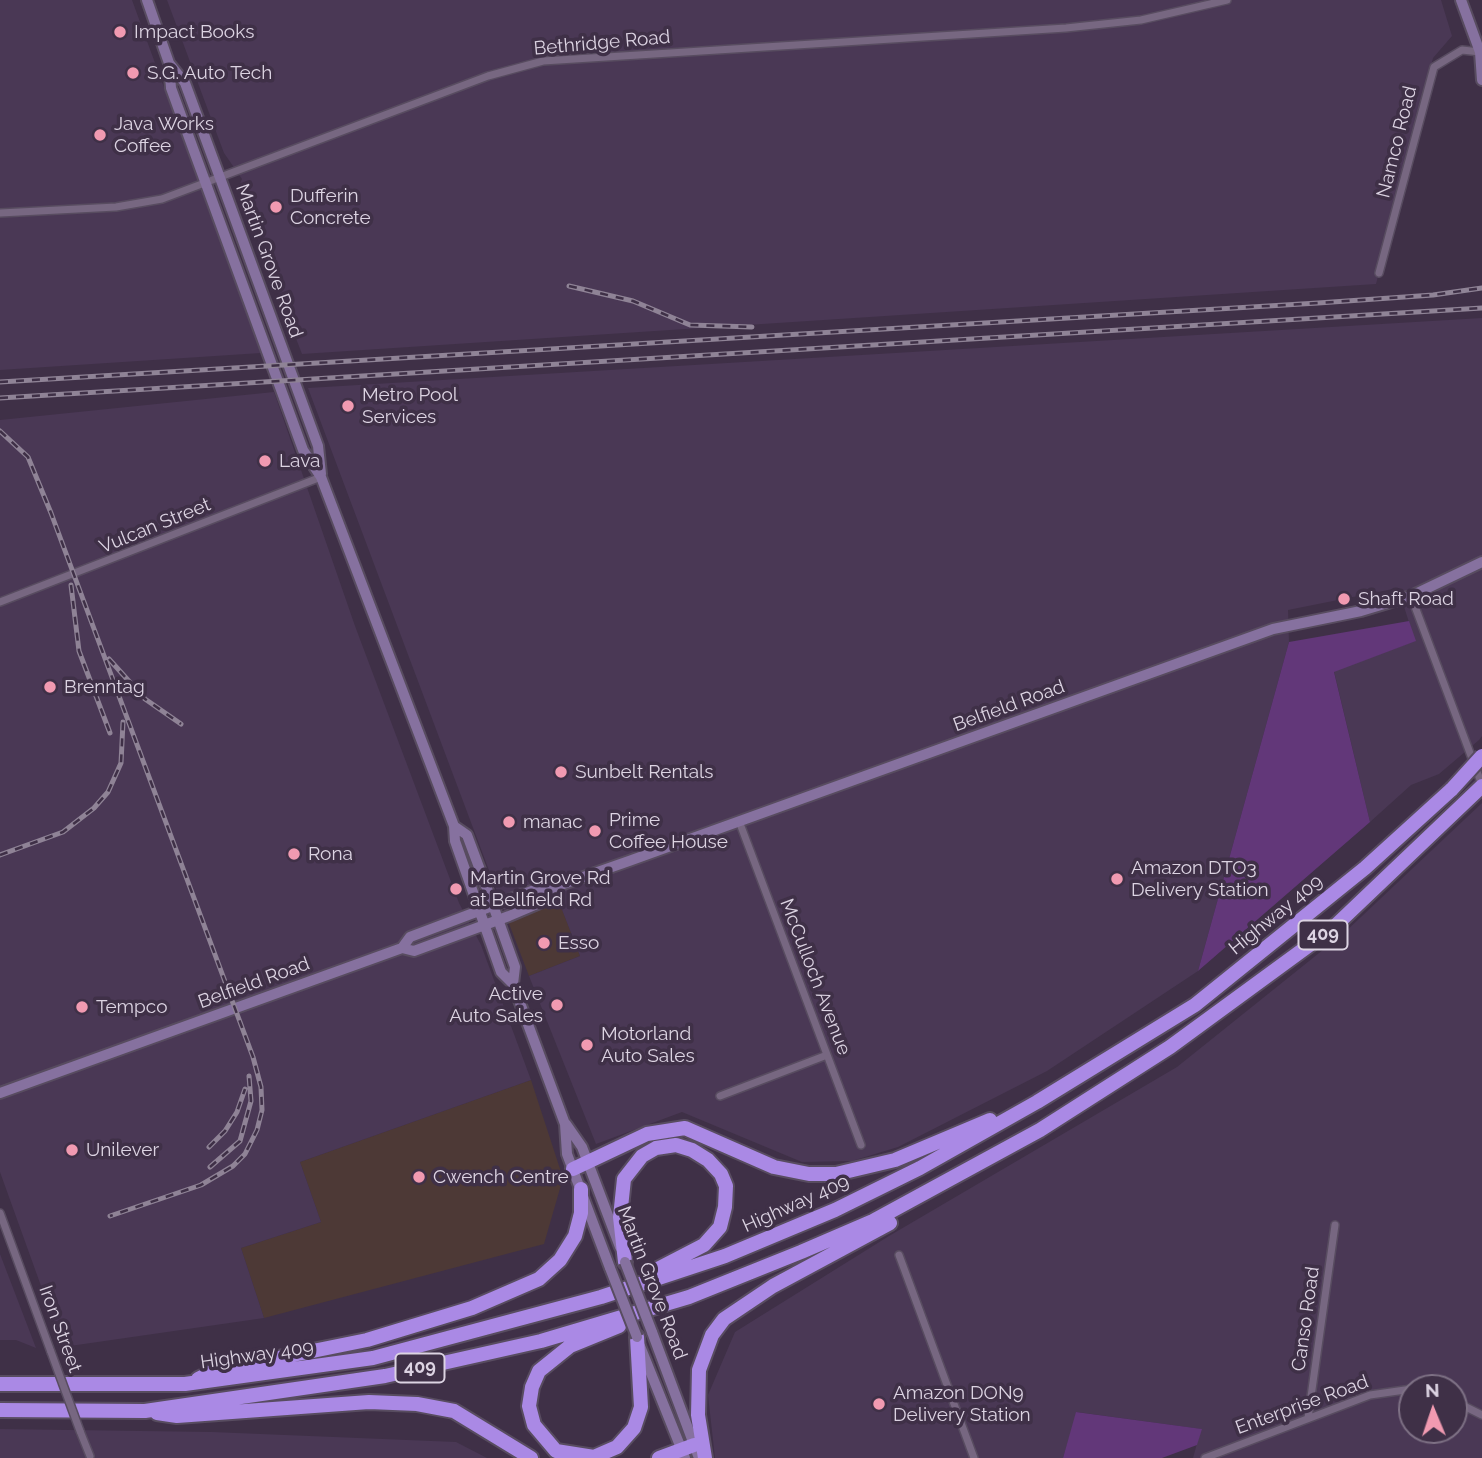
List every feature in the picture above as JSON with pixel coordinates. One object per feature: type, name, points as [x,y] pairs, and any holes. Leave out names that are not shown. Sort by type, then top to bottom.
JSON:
[{"type":"highway","name":"Highway 409","points":[[0,1384],[186,1384],[373,1358],[601,1297],[725,1256],[835,1210],[920,1168],[1037,1102],[1195,1004],[1365,868],[1451,789],[1482,756]]},
{"type":"highway","name":"Highway 409","points":[[0,1410],[145,1411],[385,1376],[541,1341],[689,1297],[873,1221],[1040,1130],[1170,1047],[1334,927],[1482,785]]},
{"type":"highway","points":[[573,1169],[647,1135],[685,1128],[700,1132],[774,1167],[809,1174],[836,1174],[895,1160],[1037,1102]]},
{"type":"highway","points":[[705,1458],[698,1415],[699,1370],[712,1335],[724,1319],[773,1286],[937,1196],[1040,1130]]},
{"type":"highway","points":[[601,1297],[686,1257],[704,1245],[720,1227],[725,1207],[726,1185],[721,1174],[708,1160],[676,1145],[656,1148],[632,1166],[621,1191],[620,1217],[625,1262]]},
{"type":"highway","points":[[186,1384],[214,1371],[367,1340],[472,1308],[539,1279],[571,1244],[579,1222],[581,1189]]},
{"type":"highway","points":[[637,1337],[641,1407],[634,1428],[617,1447],[594,1457],[556,1451],[534,1425],[529,1406],[532,1387],[539,1371],[570,1346],[689,1297]]},
{"type":"highway","points":[[145,1411],[177,1416],[369,1402],[417,1404],[454,1411],[531,1458]]},
{"type":"highway","points":[[659,1458],[690,1453]]},
{"type":"main road","name":"Martin Grove Road","points":[[147,0],[169,63],[171,88],[303,450],[321,477],[454,826],[455,841],[501,972],[513,984]]},
{"type":"main road","points":[[1461,0],[1481,53],[1482,80]]},
{"type":"main road","name":"Martin Grove Road","points":[[169,63],[185,83],[220,177],[318,446],[321,477]]},
{"type":"main road","name":"Belfield Road","points":[[402,948],[410,937],[537,889],[549,889],[1273,629],[1361,611],[1410,596],[1482,562]]},
{"type":"main road","name":"Martin Grove Road","points":[[454,826],[467,835],[499,920],[514,967],[513,984],[565,1124],[568,1154],[610,1268],[637,1337],[690,1453]]},
{"type":"main road","name":"Belfield Road","points":[[0,1093],[402,948],[414,951],[499,920],[542,902],[549,889]]},
{"type":"main road","name":"Martin Grove Road","points":[[565,1124],[582,1147],[588,1162],[652,1332],[690,1453]]},
{"type":"street","name":"Bethridge Road","points":[[0,213],[116,206],[162,199],[488,76],[543,61],[1066,28],[1142,20],[1227,0]]},
{"type":"street","name":"Namco Road","points":[[1379,273],[1434,67],[1462,50],[1481,53]]},
{"type":"street","name":"Vulcan Street","points":[[0,602],[321,477]]},
{"type":"street","points":[[1410,596],[1482,785]]},
{"type":"street","name":"McCulloch Avenue","points":[[740,821],[861,1145]]},
{"type":"street","points":[[720,1096],[827,1055]]},
{"type":"street","name":"Iron Street","points":[[0,1213],[90,1456]]},
{"type":"street","name":"Canso Road","points":[[1308,1418],[1335,1225]]},
{"type":"street","points":[[899,1255],[974,1458]]},
{"type":"street","name":"Enterprise Road","points":[[1205,1458],[1370,1395],[1398,1391]]},
{"type":"shaded area","points":[[0,0],[132,0],[261,353],[0,370]]},
{"type":"shaded area","points":[[167,0],[1441,0],[1452,36],[1433,58],[1376,284],[302,354],[238,188],[242,179],[224,153]]},
{"type":"shaded area","points":[[1482,318],[1482,736],[1479,740],[1439,774],[1411,785],[1370,822],[1334,671],[1415,641],[1398,588],[1288,610],[1289,642],[1198,971],[1047,1071],[898,1147],[852,1161],[802,1162],[682,1112],[596,1144],[529,976],[580,956],[559,902],[508,921],[308,388]]},
{"type":"shaded area","points":[[274,392],[355,626],[459,903],[481,945],[531,1080],[300,1162],[321,1222],[241,1248],[264,1318],[63,1347],[0,1172],[0,420]]},
{"type":"shaded area","points":[[1409,621],[1416,641],[1334,672],[1370,822],[1198,971],[1289,642]]},
{"type":"shaded area","points":[[1482,803],[1482,1458],[1193,1458],[1201,1429],[1077,1412],[1063,1458],[715,1458],[708,1395],[735,1332],[889,1236],[1177,1067],[1344,933]]},
{"type":"shaded area","points":[[559,901],[580,956],[529,976],[508,921]]},
{"type":"shaded area","points":[[531,1080],[563,1178],[544,1244],[264,1318],[241,1248],[321,1222],[300,1162]]},
{"type":"shaded area","points":[[0,1254],[36,1348],[16,1340],[0,1340]]},
{"type":"shaded area","points":[[1076,1412],[1202,1429],[1197,1445],[1162,1458],[1063,1458]]},
{"type":"shaded area","points":[[0,1429],[212,1432],[456,1442],[487,1458],[0,1458]]},
{"type":"railway","points":[[569,286],[633,301],[690,325],[752,327]]},
{"type":"railway","points":[[0,382],[1318,303],[1433,295],[1482,288]]},
{"type":"railway","points":[[0,398],[1482,308]]},
{"type":"railway","points":[[0,431],[28,457],[51,513],[253,1057],[261,1087],[262,1110],[257,1130],[245,1154],[233,1166],[201,1185],[110,1216]]},
{"type":"railway","points":[[71,585],[79,651],[110,733]]},
{"type":"railway","points":[[109,659],[145,699],[181,724]]},
{"type":"railway","points":[[0,855],[63,832],[94,808],[108,792],[121,763],[123,722]]},
{"type":"railway","points":[[210,1167],[240,1141],[251,1101],[249,1076]]},
{"type":"railway","points":[[209,1147],[225,1131],[237,1112],[245,1089]]},
{"type":"place","name":"Impact Books","points":[[120,32]]},
{"type":"place","name":"S.G. Auto Tech","points":[[133,73]]},
{"type":"place","name":"Java Works Coffee","points":[[100,135]]},
{"type":"place","name":"Dufferin Concrete","points":[[276,207]]},
{"type":"place","name":"Metro Pool Services","points":[[348,406]]},
{"type":"place","name":"Lava","points":[[265,461]]},
{"type":"place","name":"Shaft Road","points":[[1344,599]]},
{"type":"place","name":"Brenntag","points":[[50,687]]},
{"type":"place","name":"Sunbelt Rentals","points":[[561,772]]},
{"type":"place","name":"manac","points":[[509,822]]},
{"type":"place","name":"Prime Coffee House","points":[[595,831]]},
{"type":"place","name":"Rona","points":[[294,854]]},
{"type":"place","name":"Amazon DTO3 Delivery Station","points":[[1117,879]]},
{"type":"place","name":"Martin Grove Rd at Bellfield Rd","points":[[456,889]]},
{"type":"place","name":"Esso","points":[[544,943]]},
{"type":"place","name":"Active Auto Sales","points":[[557,1005]]},
{"type":"place","name":"Tempco","points":[[82,1007]]},
{"type":"place","name":"Motorland Auto Sales","points":[[587,1045]]},
{"type":"place","name":"Unilever","points":[[72,1150]]},
{"type":"place","name":"Cwench Centre","points":[[419,1177]]},
{"type":"place","name":"Amazon DON9 Delivery Station","points":[[879,1404]]}]
